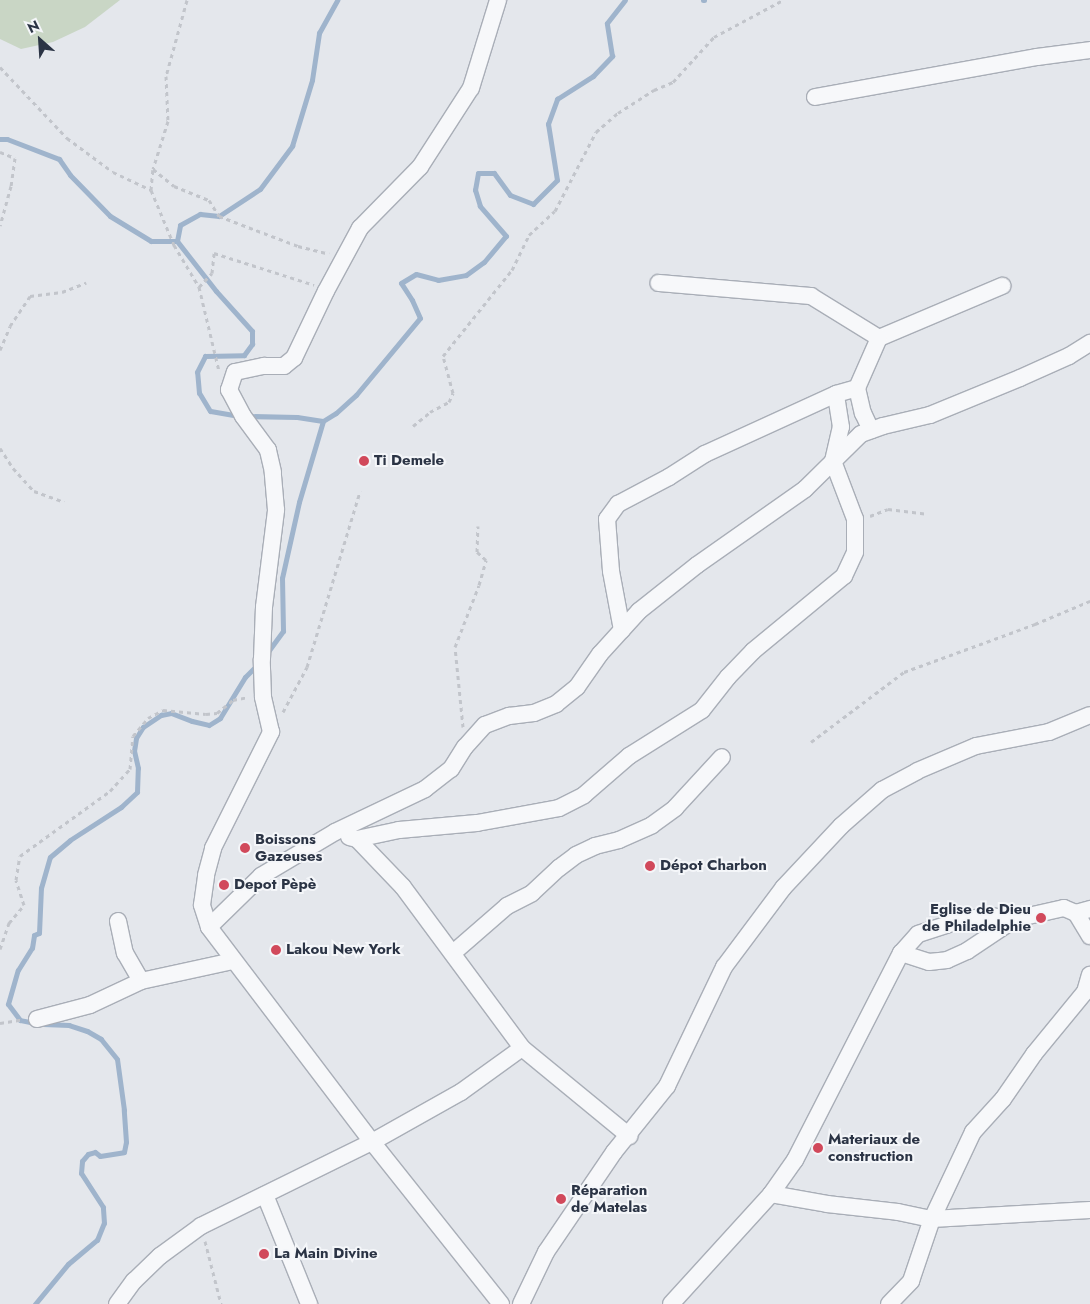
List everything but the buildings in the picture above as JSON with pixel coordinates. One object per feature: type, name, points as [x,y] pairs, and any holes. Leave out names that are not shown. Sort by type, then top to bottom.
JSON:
[{"type":"street","points":[[498,0],[471,88],[420,167],[360,228],[326,291],[294,358],[284,366],[264,366],[235,372],[229,390],[243,416],[268,450],[274,472],[276,510],[264,607],[264,697],[271,732],[213,848],[206,875],[202,905],[208,927],[233,961],[372,1142],[501,1304]]},
{"type":"street","points":[[815,97],[1037,57],[1090,50]]},
{"type":"street","points":[[659,283],[812,296],[879,338]]},
{"type":"street","points":[[871,430],[863,413],[857,388],[879,338],[1002,286]]},
{"type":"street","points":[[208,927],[261,876],[335,832],[425,789],[451,769],[465,747],[485,725],[509,716],[534,713],[556,704],[576,687],[638,611],[697,565],[805,489],[861,434],[930,415],[1028,375],[1069,356],[1090,343]]},
{"type":"street","points":[[622,630],[611,571],[607,519],[618,504],[669,478],[704,454],[836,394],[857,388]]},
{"type":"street","points":[[357,839],[399,830],[477,823],[559,808],[584,795],[629,756],[702,710],[728,677],[753,651],[844,576],[855,552],[855,520],[833,461],[840,427],[836,394]]},
{"type":"street","points":[[521,1304],[546,1252],[614,1152],[668,1086],[724,967],[783,888],[841,826],[882,790],[917,771],[976,746],[1049,732],[1090,715]]},
{"type":"street","points":[[453,954],[506,906],[532,893],[576,855],[595,846],[619,840],[652,825],[676,808],[722,757]]},
{"type":"street","points":[[335,832],[357,839],[403,887],[522,1048],[629,1136]]},
{"type":"street","points":[[670,1304],[771,1194],[795,1160],[901,953],[918,934],[959,921],[988,916],[1015,919],[1064,908],[1083,911],[1090,936]]},
{"type":"street","points":[[901,953],[929,962],[947,960],[967,951],[1015,919]]},
{"type":"street","points":[[118,921],[125,953],[141,981]]},
{"type":"street","points":[[37,1019],[90,1005],[141,981],[233,961]]},
{"type":"street","points":[[889,1304],[911,1281],[932,1219],[973,1132],[1003,1099],[1034,1054],[1085,992],[1090,975]]},
{"type":"street","points":[[117,1304],[134,1281],[160,1256],[201,1226],[372,1142],[461,1092],[522,1048]]},
{"type":"street","points":[[771,1194],[827,1204],[898,1212],[932,1219],[1090,1210]]},
{"type":"street","points":[[265,1195],[310,1304]]},
{"type":"path","points":[[187,0],[166,76],[168,121],[153,169],[151,190],[174,245],[199,287],[214,356],[223,382],[229,390]]},
{"type":"path","points":[[413,426],[430,412],[449,402],[453,393],[443,356],[512,270],[529,235],[555,211],[596,132],[618,113],[654,90],[673,82],[714,36],[783,0]]},
{"type":"path","points":[[0,67],[67,138],[114,172],[151,190]]},
{"type":"path","points":[[0,152],[15,158],[11,186],[0,226]]},
{"type":"path","points":[[153,169],[174,186],[209,200],[219,216],[298,246],[344,257]]},
{"type":"path","points":[[199,287],[212,273],[214,253],[326,291]]},
{"type":"path","points":[[0,350],[10,326],[30,296],[62,292],[86,283]]},
{"type":"path","points":[[0,448],[13,468],[34,491],[64,502]]},
{"type":"path","points":[[271,732],[307,667],[360,491]]},
{"type":"path","points":[[855,520],[888,509],[927,514]]},
{"type":"path","points":[[465,747],[455,647],[479,585],[486,560],[477,552],[478,526]]},
{"type":"path","points":[[812,742],[904,672],[1035,624],[1090,601]]},
{"type":"path","points":[[0,950],[9,923],[24,905],[16,880],[20,856],[110,791],[130,769],[133,736],[148,718],[163,710],[206,714],[217,713],[233,700],[251,696],[264,697]]},
{"type":"path","points":[[0,1023],[37,1019]]},
{"type":"path","points":[[201,1226],[221,1304]]},
{"type":"green space","points":[[0,0],[120,0],[85,27],[53,42],[21,49],[0,39]]},
{"type":"waterway","points":[[239,416],[210,411],[199,393],[197,372],[205,356],[244,355],[252,344],[252,331],[216,291],[177,241],[180,225],[200,214],[219,216],[260,189],[292,146],[312,80],[319,33],[337,0]]},
{"type":"waterway","points":[[323,421],[336,413],[356,395],[420,318],[412,300],[401,283],[416,274],[438,280],[466,275],[484,262],[506,236],[480,206],[475,190],[478,173],[494,173],[510,195],[533,204],[557,180],[548,124],[557,99],[593,76],[612,56],[607,23],[625,0]]},
{"type":"waterway","points":[[0,139],[7,139],[59,159],[70,175],[110,216],[151,241],[177,241]]},
{"type":"waterway","points":[[247,416],[297,417],[323,421],[299,502],[282,578],[283,631],[267,653]]},
{"type":"waterway","points":[[35,1023],[20,1020],[8,1004],[18,970],[32,948],[34,935],[39,933],[41,888],[50,857],[70,840],[121,807],[137,792],[138,768],[134,751],[136,738],[143,727],[161,715],[171,713],[209,725],[220,718],[245,677],[258,664]]},
{"type":"waterway","points":[[35,1304],[68,1264],[97,1240],[104,1223],[103,1207],[81,1173],[82,1161],[88,1154],[95,1152],[100,1156],[124,1152],[126,1142],[117,1059],[101,1039],[87,1031],[69,1025],[43,1024]]},
{"type":"place","name":"Ti Demele","points":[[364,461]]},
{"type":"place","name":"Boissons Gazeuses","points":[[245,848]]},
{"type":"place","name":"Dépot Charbon","points":[[650,866]]},
{"type":"place","name":"Depot Pèpè","points":[[224,885]]},
{"type":"place","name":"Eglise de Dieu de Philadelphie","points":[[1041,918]]},
{"type":"place","name":"Lakou New York","points":[[276,950]]},
{"type":"place","name":"Materiaux de construction","points":[[818,1148]]},
{"type":"place","name":"Réparation de Matelas","points":[[561,1199]]},
{"type":"place","name":"La Main Divine","points":[[264,1254]]}]
